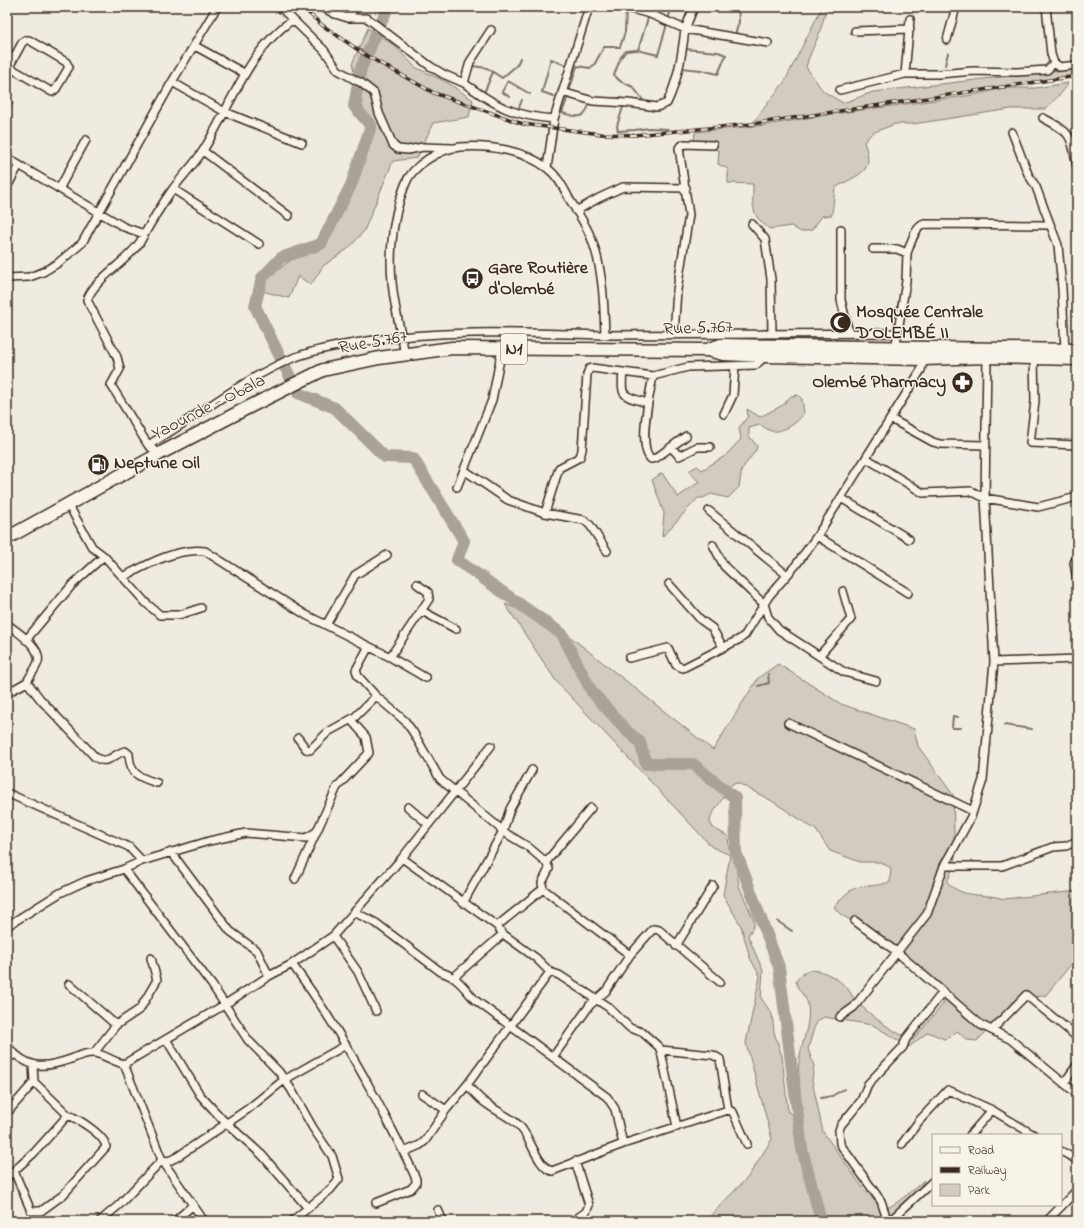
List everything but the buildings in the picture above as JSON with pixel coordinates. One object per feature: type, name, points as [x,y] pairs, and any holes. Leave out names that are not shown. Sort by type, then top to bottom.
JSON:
[{"type":"highway","name":"Rue 5.767","points":[[323,370],[452,348],[707,350],[721,345],[895,353],[1071,350]]},
{"type":"highway","name":"N1","points":[[707,350],[723,354],[765,356],[895,353],[924,358],[987,357],[1034,360],[1077,359]]},
{"type":"highway","name":"Yaounde - Obala","points":[[7,538],[159,454],[323,370]]},
{"type":"street","points":[[7,278],[29,277],[43,272],[58,263],[82,243],[101,213],[172,82],[195,46],[217,7]]},
{"type":"street","points":[[280,7],[316,42],[338,70],[358,81],[374,93],[379,113],[393,145],[398,149],[408,150],[440,146],[454,148],[470,147],[499,149],[525,157],[547,168],[558,179],[587,230],[596,254],[601,284],[605,336]]},
{"type":"street","points":[[322,7],[334,14],[348,18],[367,18],[430,66],[443,74],[464,83],[488,101],[503,108],[530,116],[554,119]]},
{"type":"street","points":[[348,18],[356,7]]},
{"type":"street","points":[[547,168],[554,119],[589,7]]},
{"type":"street","points":[[624,7],[650,14],[685,29],[768,43]]},
{"type":"street","points":[[562,92],[593,101],[628,103],[657,107],[667,104],[678,72],[685,29],[694,7]]},
{"type":"street","points":[[947,40],[956,7]]},
{"type":"street","points":[[1046,7],[1051,54],[1054,63],[1060,67],[1077,65]]},
{"type":"street","points":[[905,74],[910,19]]},
{"type":"street","points":[[159,454],[148,445],[111,385],[120,369],[117,357],[87,300],[93,288],[136,248],[173,189],[203,151],[225,112],[244,73],[272,36],[292,20]]},
{"type":"street","points":[[854,31],[910,29]]},
{"type":"street","points":[[464,83],[470,62],[491,30]]},
{"type":"street","points":[[25,40],[29,40],[66,62],[69,67],[56,89],[52,92],[8,68],[25,40]]},
{"type":"street","points":[[195,46],[244,73]]},
{"type":"street","points":[[840,90],[905,74],[1047,70],[1054,63]]},
{"type":"street","points":[[172,82],[225,112],[302,143]]},
{"type":"street","points":[[1043,118],[1059,126],[1072,139],[1077,167]]},
{"type":"street","points":[[1012,132],[1028,174],[1036,187],[1049,225],[1058,245],[1062,288],[1071,350]]},
{"type":"street","points":[[59,189],[86,140]]},
{"type":"street","points":[[674,334],[680,269],[689,215],[680,146],[684,144],[713,145]]},
{"type":"street","points":[[405,355],[395,304],[391,256],[394,226],[400,199],[405,183],[422,163],[454,148]]},
{"type":"street","points":[[203,151],[289,216]]},
{"type":"street","points":[[7,158],[124,227],[144,234]]},
{"type":"street","points":[[7,187],[19,165]]},
{"type":"street","points":[[576,211],[599,198],[623,188],[686,188]]},
{"type":"street","points":[[173,189],[259,244]]},
{"type":"street","points":[[752,224],[765,239],[771,279],[772,334]]},
{"type":"street","points":[[895,353],[906,281],[907,253],[920,226],[924,224],[1049,225]]},
{"type":"street","points":[[841,229],[841,300],[849,333]]},
{"type":"street","points":[[872,249],[897,249],[907,253]]},
{"type":"street","points":[[148,445],[180,427],[235,389],[272,368],[321,349],[402,337],[472,332],[605,336],[674,334],[897,333]]},
{"type":"street","points":[[457,487],[492,400],[502,349]]},
{"type":"street","points":[[545,513],[559,468],[580,457],[582,450],[587,371],[592,368],[652,376],[688,367],[756,365],[765,356]]},
{"type":"street","points":[[840,1017],[854,1007],[928,914],[944,866],[973,811],[983,780],[994,662],[985,498],[987,357]]},
{"type":"street","points":[[629,658],[668,648],[676,665],[683,668],[745,635],[769,596],[817,536],[921,370],[924,358]]},
{"type":"street","points":[[1034,360],[1035,401],[1030,443],[1077,445]]},
{"type":"street","points":[[724,414],[733,395],[735,366]]},
{"type":"street","points":[[623,372],[621,388],[622,393],[625,396],[647,404]]},
{"type":"street","points":[[652,376],[644,428],[647,455],[654,459],[686,436]]},
{"type":"street","points":[[891,419],[933,442],[940,444],[985,445]]},
{"type":"street","points":[[671,447],[678,455],[681,456],[696,447],[710,447]]},
{"type":"street","points":[[866,458],[920,492],[971,491],[985,498],[1038,506],[1077,497]]},
{"type":"street","points":[[464,470],[508,500],[545,513],[584,520],[590,525],[607,551]]},
{"type":"street","points":[[841,498],[909,539]]},
{"type":"street","points":[[68,504],[92,547],[104,556],[146,603],[160,615],[179,614],[201,608]]},
{"type":"street","points":[[709,511],[787,575]]},
{"type":"street","points":[[817,536],[908,593]]},
{"type":"street","points":[[713,545],[724,566],[764,604],[768,617],[779,630],[844,672],[876,681]]},
{"type":"street","points":[[123,577],[144,566],[173,555],[195,551],[205,551],[292,607],[368,648],[390,657],[426,678]]},
{"type":"street","points":[[326,625],[355,575],[387,555]]},
{"type":"street","points":[[26,640],[72,585],[104,556]]},
{"type":"street","points":[[1077,557],[1074,564],[1077,580]]},
{"type":"street","points":[[390,657],[430,597],[428,592],[417,584]]},
{"type":"street","points":[[669,584],[701,620],[712,628],[723,647]]},
{"type":"street","points":[[819,656],[851,619],[843,591]]},
{"type":"street","points":[[422,611],[456,629]]},
{"type":"street","points":[[7,624],[26,640],[37,652],[39,658],[38,664],[27,682],[7,693]]},
{"type":"street","points":[[368,648],[356,670],[357,673],[376,696],[405,721],[420,743],[436,774],[503,831],[527,846],[546,862],[549,869],[542,883],[546,888],[630,956]]},
{"type":"street","points":[[994,662],[1077,659]]},
{"type":"street","points":[[27,682],[41,700],[96,757],[106,761],[125,751],[129,754],[130,765],[138,777],[157,783]]},
{"type":"street","points":[[298,738],[306,749],[310,750],[328,732],[351,720],[376,696]]},
{"type":"street","points":[[295,879],[341,782],[369,753],[366,737],[351,720]]},
{"type":"street","points":[[788,723],[973,811]]},
{"type":"street","points":[[124,1064],[224,1005],[269,976],[292,964],[333,936],[356,912],[402,858],[454,790],[491,746]]},
{"type":"street","points":[[463,903],[503,831],[510,810],[532,770]]},
{"type":"street","points":[[7,793],[129,847],[142,861]]},
{"type":"street","points":[[408,808],[428,824]]},
{"type":"street","points":[[546,862],[591,808]]},
{"type":"street","points":[[7,926],[60,893],[86,881],[171,852],[246,832],[306,838],[316,832]]},
{"type":"street","points":[[944,866],[1002,866],[1053,847],[1066,846],[1077,841]]},
{"type":"street","points":[[171,852],[230,930],[257,951],[269,976]]},
{"type":"street","points":[[402,858],[497,926],[503,934],[536,958],[550,972],[559,975],[595,1000],[608,1007],[630,1028],[642,1032],[661,1050],[677,1127]]},
{"type":"street","points":[[124,869],[212,985],[248,1040],[284,1080],[332,1156],[339,1180],[330,1190],[307,1207],[292,1221]]},
{"type":"street","points":[[676,946],[713,886]]},
{"type":"street","points":[[497,926],[546,888]]},
{"type":"street","points":[[356,912],[376,923],[430,965],[454,977],[462,983],[475,1000],[510,1028],[586,1080],[610,1102],[615,1109],[623,1144]]},
{"type":"street","points":[[855,921],[898,953],[981,1025],[1010,1040],[1077,1094]]},
{"type":"street","points":[[553,1056],[595,1000],[606,991],[630,956],[653,929],[659,930],[720,982]]},
{"type":"street","points":[[454,977],[503,934]]},
{"type":"street","points":[[333,936],[358,972],[376,1011]]},
{"type":"street","points":[[94,1053],[116,1025],[140,1009],[156,983],[157,976],[151,958]]},
{"type":"street","points":[[292,964],[320,1002],[346,1045],[404,1152],[416,1179],[414,1186],[376,1203]]},
{"type":"street","points":[[404,1152],[420,1145],[425,1141],[446,1110],[510,1028],[550,972]]},
{"type":"street","points":[[69,984],[116,1025]]},
{"type":"street","points":[[886,1221],[885,1213],[880,1201],[840,1144],[839,1130],[841,1125],[862,1101],[868,1084],[903,1047],[906,1039],[943,992]]},
{"type":"street","points":[[992,1030],[1026,995],[1077,1038]]},
{"type":"street","points":[[166,1039],[194,1087],[227,1123],[262,1155],[307,1207]]},
{"type":"street","points":[[162,1160],[169,1161],[177,1157],[227,1123],[284,1080],[346,1045]]},
{"type":"street","points":[[7,1046],[15,1054],[33,1064],[44,1067],[56,1065],[87,1053],[94,1053],[124,1064],[162,1160],[204,1221]]},
{"type":"street","points":[[661,1050],[714,1055],[720,1059],[728,1110]]},
{"type":"street","points":[[7,1059],[15,1054]]},
{"type":"street","points":[[14,1171],[31,1211],[41,1211],[63,1195],[106,1147],[104,1140],[79,1119],[68,1115],[34,1082],[33,1064]]},
{"type":"street","points":[[1064,1083],[1077,1065]]},
{"type":"street","points":[[7,1113],[34,1082]]},
{"type":"street","points":[[467,1085],[485,1103],[523,1130],[547,1170],[552,1171],[623,1144],[728,1110],[733,1112],[747,1144]]},
{"type":"street","points":[[902,1144],[919,1121],[948,1090],[992,1110],[1032,1134]]},
{"type":"street","points":[[422,1094],[446,1110]]},
{"type":"street","points":[[971,1134],[992,1110]]},
{"type":"street","points":[[7,1177],[34,1153],[68,1115]]},
{"type":"street","points":[[1062,1152],[1077,1160]]},
{"type":"street","points":[[100,1221],[119,1204],[162,1160]]},
{"type":"street","points":[[573,1221],[586,1212],[589,1205],[575,1162]]},
{"type":"street","points":[[890,1221],[932,1182]]},
{"type":"street","points":[[1048,1221],[1077,1190]]},
{"type":"street","points":[[175,1221],[193,1205]]},
{"type":"street","points":[[438,1210],[443,1221]]},
{"type":"green space","points":[[822,7],[827,7],[821,28],[806,67],[823,91],[843,103],[873,92],[1077,68],[1077,76],[752,124],[785,81]]},
{"type":"green space","points":[[368,28],[395,46],[415,67],[448,83],[473,100],[469,117],[433,123],[417,158],[393,161],[364,231],[349,248],[323,266],[311,285],[298,276],[289,298],[254,289],[333,227],[367,124],[352,64]]},
{"type":"green space","points":[[1068,83],[1062,93],[1046,109],[1011,109],[913,124],[895,124],[872,133],[864,142],[868,161],[866,167],[858,175],[835,188],[832,215],[822,216],[812,230],[801,232],[791,226],[770,229],[764,224],[756,215],[754,210],[753,184],[728,183],[728,169],[718,164],[719,151],[694,140],[695,132],[766,125],[832,114],[973,95],[1004,88],[1036,88]]},
{"type":"green space","points":[[798,395],[802,399],[804,412],[795,423],[786,429],[776,431],[771,431],[760,425],[749,428],[749,436],[757,446],[756,450],[742,469],[739,487],[728,498],[711,494],[703,498],[698,498],[662,537],[664,513],[652,480],[662,473],[678,497],[699,482],[689,471],[697,466],[702,470],[725,456],[741,439],[739,428],[748,416],[747,409],[760,417],[783,405],[791,396]]},
{"type":"green space","points":[[505,604],[553,623],[713,750],[758,678],[778,664],[841,704],[914,729],[918,746],[953,795],[955,864],[947,882],[953,888],[974,895],[1004,899],[1077,891],[1077,957],[1046,995],[1016,1001],[977,1041],[967,1040],[957,1031],[951,1037],[944,1039],[928,1032],[909,1047],[873,1025],[824,1017],[818,1021],[814,1028],[808,1049],[814,1066],[812,1080],[823,1132],[863,1188],[882,1209],[897,1202],[910,1193],[924,1180],[918,1191],[903,1206],[901,1206],[892,1221],[881,1221],[873,1218],[874,1221],[710,1221],[708,1218],[748,1177],[772,1139],[746,1043],[760,976],[750,958],[741,926],[723,895],[730,855],[712,847],[556,681]],"holes":[[[738,783],[772,801],[816,830],[830,851],[860,862],[880,862],[891,868],[890,882],[854,889],[848,892],[834,907],[840,914],[882,939],[908,957],[945,988],[943,1004],[913,1040],[905,1037],[876,1019],[857,1002],[848,989],[834,977],[816,970],[804,972],[796,981],[798,988],[807,1002],[809,1013],[799,1062],[799,1103],[793,1115],[788,1112],[782,1056],[774,1032],[772,1014],[761,998],[763,971],[748,936],[754,925],[754,920],[739,886],[735,859],[729,848],[728,836],[713,828],[710,822],[711,816],[732,784]]]},
{"type":"waterway","points":[[388,7],[361,68],[354,106],[371,126],[351,185],[321,244],[281,258],[262,278],[255,306],[298,393],[335,408],[385,457],[413,458],[464,541],[457,560],[562,634],[592,692],[627,731],[640,742],[646,764],[693,764],[735,798],[736,852],[779,967],[802,1149],[821,1221]]},
{"type":"waterway","points":[[668,19],[672,7]]},
{"type":"waterway","points":[[735,35],[739,22],[738,7]]},
{"type":"waterway","points":[[569,92],[577,66],[590,68],[594,65],[604,47],[620,47],[625,32],[626,9]]},
{"type":"waterway","points":[[638,50],[649,15]]},
{"type":"waterway","points":[[646,104],[633,87],[620,81],[614,75],[621,57],[626,51],[637,50],[658,55],[667,24]]},
{"type":"waterway","points":[[681,68],[701,70],[718,74],[726,55],[718,52],[685,49]]},
{"type":"waterway","points":[[945,65],[948,53]]},
{"type":"waterway","points":[[472,66],[487,68],[502,78],[517,65],[520,58]]},
{"type":"waterway","points":[[559,98],[542,92],[551,59],[568,66]]},
{"type":"waterway","points":[[483,95],[493,72]]},
{"type":"waterway","points":[[510,97],[502,92],[508,81],[530,94]]},
{"type":"waterway","points":[[568,96],[562,113],[572,116],[582,115],[585,113],[590,103]]},
{"type":"waterway","points":[[609,99],[620,98],[623,100]]},
{"type":"waterway","points":[[518,110],[522,100]]},
{"type":"waterway","points":[[624,104],[617,126],[618,131],[649,128],[668,129]]},
{"type":"waterway","points":[[758,686],[769,683],[768,674]]},
{"type":"waterway","points":[[958,717],[953,716],[952,728],[961,728]]},
{"type":"waterway","points":[[1006,724],[1004,725],[1032,729]]},
{"type":"waterway","points":[[777,921],[792,931]]},
{"type":"waterway","points":[[821,1098],[832,1096],[844,1089]]},
{"type":"railway","points":[[302,7],[322,25],[367,56],[434,93],[523,124],[601,134],[634,135],[752,124],[1077,76]]},
{"type":"place","name":"Gare Routière d'Olembé","points":[[473,279]]},
{"type":"place","name":"Mosquée Centrale D´OLEMBÉ II","points":[[840,323]]},
{"type":"place","name":"Olembé Pharmacy","points":[[962,383]]},
{"type":"place","name":"Neptune Oil","points":[[98,464]]}]
